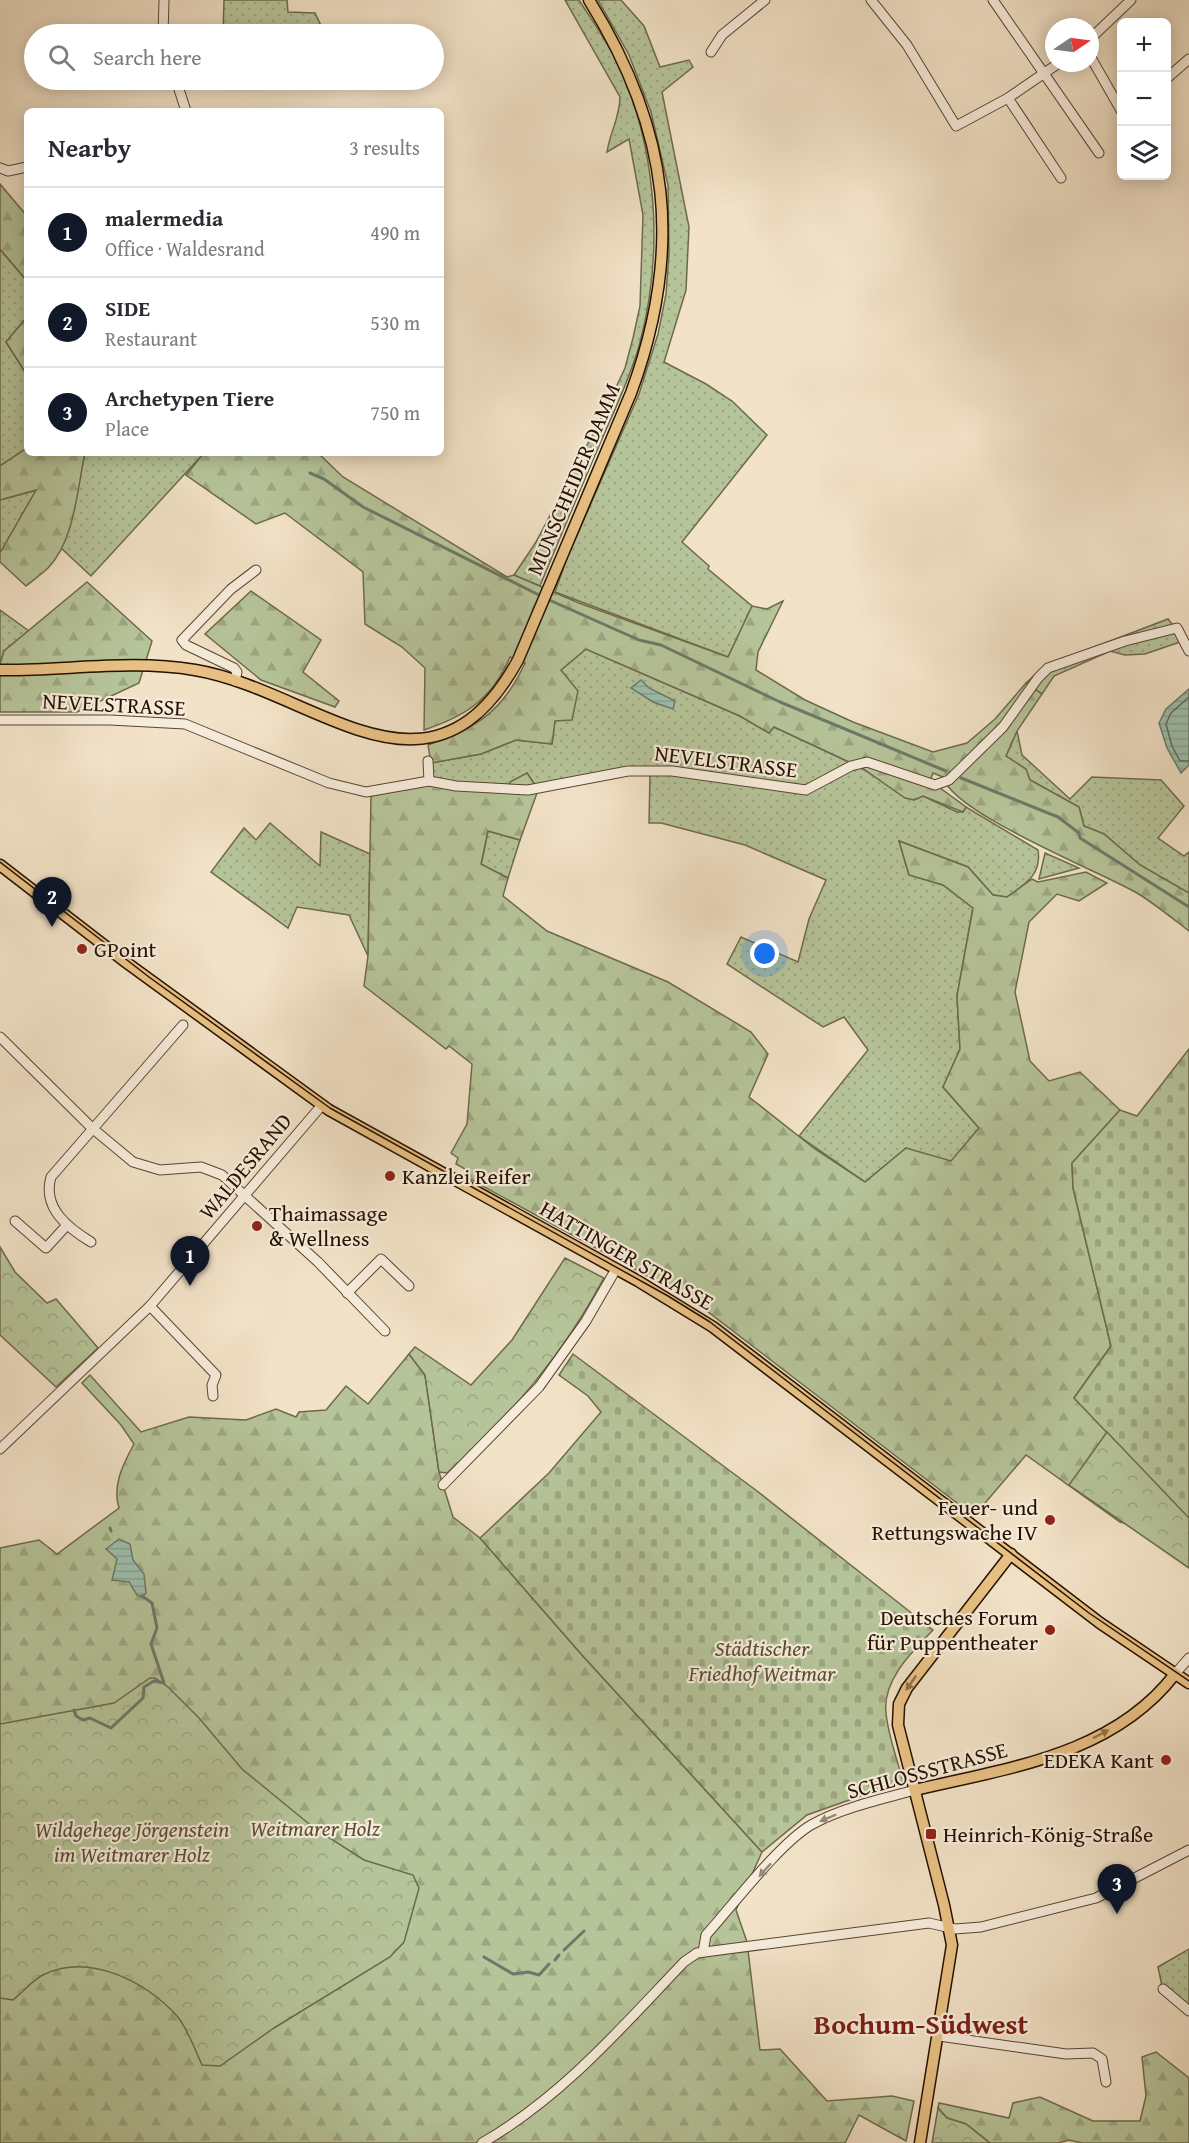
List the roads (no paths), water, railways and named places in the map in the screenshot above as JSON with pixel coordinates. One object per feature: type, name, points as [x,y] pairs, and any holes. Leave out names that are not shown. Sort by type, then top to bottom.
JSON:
[{"type":"main road","name":"MUNSCHEIDER DAMM","points":[[0,670],[169,667],[196,670],[236,681],[347,727],[382,737],[404,740],[441,734],[468,720],[497,693],[518,660],[647,348],[659,292],[663,258],[660,185],[644,114],[622,57],[589,0]]},
{"type":"main road","name":"HATTINGER STRASSE","points":[[0,865],[127,963],[322,1105],[675,1302],[736,1343],[1118,1636],[1189,1683]]},
{"type":"main road","points":[[920,2143],[952,1955],[950,1928],[898,1725],[899,1704],[918,1672],[1011,1554]]},
{"type":"main road","name":"SCHLOSSSTRASSE","points":[[915,1790],[1014,1768],[1080,1746],[1130,1717],[1175,1674]]},
{"type":"street","points":[[163,24],[164,0]]},
{"type":"street","points":[[711,52],[722,36],[765,0]]},
{"type":"street","points":[[871,0],[908,45],[956,126],[1008,98],[1045,72]]},
{"type":"street","points":[[993,0],[1099,153]]},
{"type":"street","points":[[1099,30],[1131,0]]},
{"type":"street","points":[[1171,75],[1189,59]]},
{"type":"street","points":[[1099,72],[1117,103]]},
{"type":"street","points":[[179,90],[185,108]]},
{"type":"street","points":[[1008,98],[1061,178]]},
{"type":"street","points":[[0,168],[8,171],[24,168]]},
{"type":"street","name":"MUNSCHEIDER DAMM","points":[[236,681],[237,672],[234,668],[186,645],[182,640],[231,589],[256,570]]},
{"type":"street","name":"NEVELSTRASSE","points":[[0,720],[110,720],[185,724],[329,783],[371,792],[429,781],[528,790],[628,771],[672,771],[806,790],[850,766],[867,762],[935,785],[949,780],[1003,728],[1038,678],[1048,668],[1125,641],[1177,628],[1189,651]]},
{"type":"street","points":[[428,761],[429,781]]},
{"type":"street","points":[[91,1242],[67,1225],[52,1204],[50,1180],[54,1170],[183,1025]]},
{"type":"street","points":[[0,1037],[92,1128],[124,1156],[142,1167],[160,1170],[206,1168],[222,1175],[246,1195],[386,1331]]},
{"type":"street","name":"WALDESRAND","points":[[0,1449],[150,1306],[322,1105]]},
{"type":"street","points":[[15,1221],[46,1248],[67,1225]]},
{"type":"street","points":[[347,1293],[381,1259],[409,1286]]},
{"type":"street","points":[[443,1485],[539,1387],[586,1321],[616,1269]]},
{"type":"street","points":[[150,1306],[216,1375],[212,1385],[213,1396]]},
{"type":"street","name":"SCHLOSSSTRASSE","points":[[1175,1674],[1189,1658]]},
{"type":"street","name":"SCHLOSSSTRASSE","points":[[703,1952],[706,1935],[793,1840],[810,1826],[832,1816],[915,1790]]},
{"type":"street","points":[[482,2143],[516,2122],[561,2088],[600,2052],[684,1962],[703,1952],[929,1923],[950,1928],[992,1925],[1096,1898],[1189,1851]]},
{"type":"street","points":[[1163,1989],[1189,2012]]},
{"type":"street","points":[[939,2036],[1066,2054],[1093,2054],[1101,2059],[1106,2082]]},
{"type":"water","points":[[641,680],[649,688],[675,701],[673,709],[653,702],[631,688]]},
{"type":"water","points":[[1189,689],[1189,765],[1181,773],[1167,748],[1159,723],[1166,709]]},
{"type":"water","points":[[119,1539],[130,1544],[133,1560],[144,1574],[146,1593],[142,1597],[137,1595],[129,1582],[112,1580],[117,1559],[106,1549]]},
{"type":"waterway","points":[[310,473],[324,479],[363,507],[541,596]]},
{"type":"waterway","points":[[547,599],[639,640],[661,645],[780,702],[946,771]]},
{"type":"waterway","points":[[961,778],[1058,817],[1079,833],[1080,838],[1189,907]]},
{"type":"waterway","points":[[74,1710],[76,1716],[83,1720],[90,1718],[111,1728],[143,1698],[144,1687],[154,1681],[164,1683],[151,1644],[157,1628],[152,1603],[142,1596]]},
{"type":"waterway","points":[[564,1950],[584,1931]]},
{"type":"waterway","points":[[555,1960],[559,1955]]},
{"type":"waterway","points":[[484,1957],[513,1974],[528,1972],[539,1975],[549,1964]]},
{"type":"tram line","points":[[0,862],[149,977],[330,1108],[668,1296],[710,1322],[1089,1613],[1189,1681]]},
{"type":"place","name":"SIDE","points":[[52,927]]},
{"type":"place","name":"GPoint","points":[[82,949]]},
{"type":"place","name":"Kanzlei Reifer","points":[[390,1176]]},
{"type":"place","name":"Thaimassage & Wellness","points":[[257,1226]]},
{"type":"place","name":"malermedia","points":[[190,1286]]},
{"type":"place","name":"Feuer- und Rettungswache IV","points":[[1050,1520]]},
{"type":"place","name":"Deutsches Forum für Puppentheater","points":[[1050,1630]]},
{"type":"place","name":"EDEKA Kant","points":[[1166,1760]]},
{"type":"place","name":"Heinrich-König-Straße","points":[[931,1834]]},
{"type":"place","name":"Archetypen Tiere","points":[[1117,1914]]},
{"type":"district","name":"Bochum-Südwest","points":[[921,2024]]},
{"type":"park label","name":"Städtischer Friedhof Weitmar","points":[[762,1661]]},
{"type":"park label","name":"Weitmarer Holz","points":[[315,1828]]},
{"type":"park label","name":"Wildgehege Jörgenstein im Weitmarer Holz","points":[[132,1842]]}]
